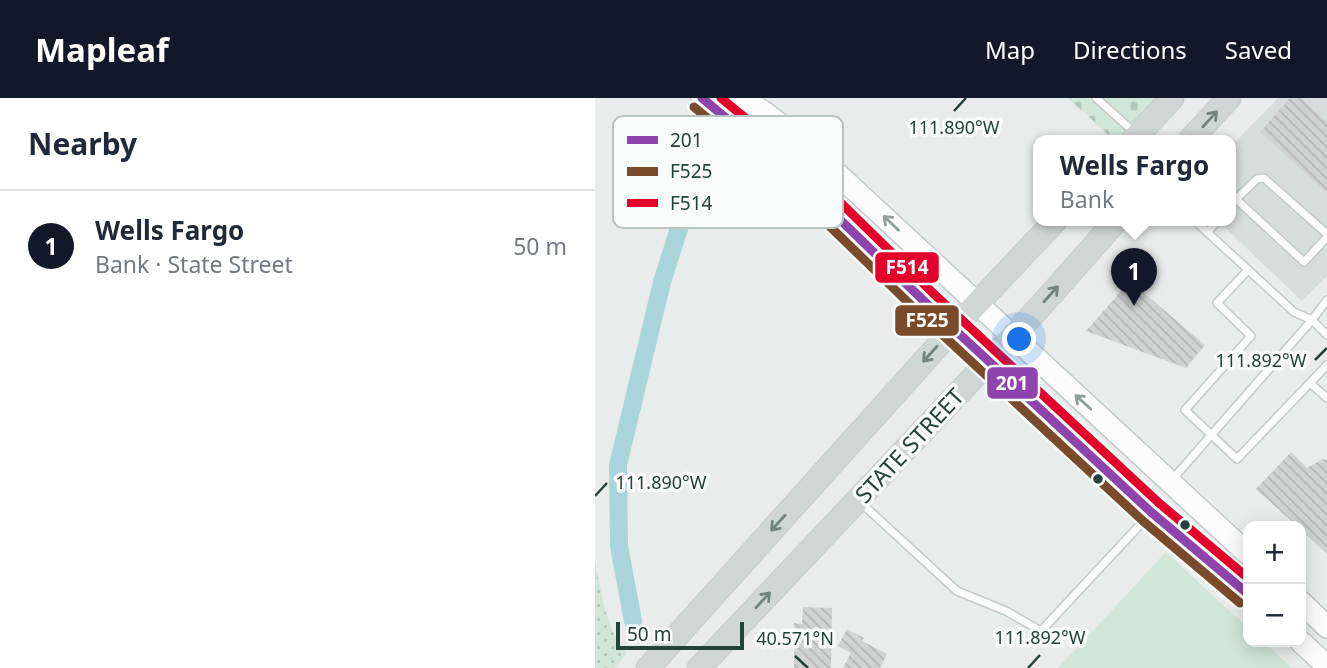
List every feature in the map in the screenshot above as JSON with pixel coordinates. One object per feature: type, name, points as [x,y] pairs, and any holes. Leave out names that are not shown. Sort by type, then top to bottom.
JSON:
[{"type":"main road","points":[[702,98],[724,116]]},
{"type":"main road","points":[[742,98],[767,116]]},
{"type":"main road","points":[[1137,135],[1172,98]]},
{"type":"main road","points":[[1195,135],[1229,98]]},
{"type":"main road","points":[[843,180],[1243,549]]},
{"type":"main road","points":[[843,222],[953,329],[1151,512],[1243,590]]},
{"type":"main road","name":"STATE STREET","points":[[648,668],[953,329],[1050,226]]},
{"type":"main road","name":"STATE STREET","points":[[699,668],[1112,226]]},
{"type":"main road","points":[[1306,607],[1327,626]]},
{"type":"main road","points":[[1306,647],[1327,666]]},
{"type":"lane","points":[[1096,98],[1133,135]]},
{"type":"lane","points":[[1236,199],[1258,179],[1265,178],[1327,236],[1304,262],[1236,205]]},
{"type":"lane","points":[[1201,226],[1294,312],[1312,320],[1327,335]]},
{"type":"lane","points":[[1208,232],[1213,226]]},
{"type":"lane","points":[[1248,270],[1217,303],[1251,336],[1185,410],[1237,459],[1327,365]]},
{"type":"lane","points":[[1170,481],[1327,300]]},
{"type":"lane","points":[[1310,383],[1327,398]]},
{"type":"lane","points":[[858,499],[957,592],[1006,611],[1041,631],[1151,512]]},
{"type":"shaded area","points":[[1278,98],[1327,98],[1327,276],[1302,301],[1223,226],[1236,226],[1236,141]]},
{"type":"green space","points":[[1068,98],[1163,98],[1129,135],[1109,135]]},
{"type":"green space","points":[[1166,552],[1243,623],[1243,647],[1269,647],[1292,668],[1058,668]]},
{"type":"green space","points":[[595,561],[609,622],[627,653],[615,668],[595,668]]},
{"type":"building","points":[[1290,98],[1301,98],[1327,121],[1327,193],[1260,132]]},
{"type":"building","points":[[1130,281],[1205,345],[1186,368],[1086,331]]},
{"type":"building","points":[[1291,452],[1307,468],[1323,459],[1327,460],[1327,554],[1306,535],[1306,521],[1291,521],[1256,489]]},
{"type":"building","points":[[803,607],[832,608],[831,668],[794,668],[794,623],[802,624]]},
{"type":"building","points":[[847,629],[864,638],[862,641],[887,654],[880,668],[843,668],[851,653],[838,646]]},
{"type":"waterway","points":[[633,621],[619,546],[618,465],[662,282],[679,228]]},
{"type":"transit line","name":"201","points":[[702,98],[724,116]]},
{"type":"transit line","name":"F514","points":[[721,98],[743,116]]},
{"type":"transit line","name":"F525","points":[[694,107],[705,116]]},
{"type":"transit line","name":"F514","points":[[843,205],[934,294],[1159,503],[1243,574]]},
{"type":"transit line","name":"201","points":[[843,222],[1151,512],[1243,590]]},
{"type":"transit line","name":"F525","points":[[831,228],[1143,521],[1240,603]]},
{"type":"place","name":"Wells Fargo","points":[[1134,306]]}]
